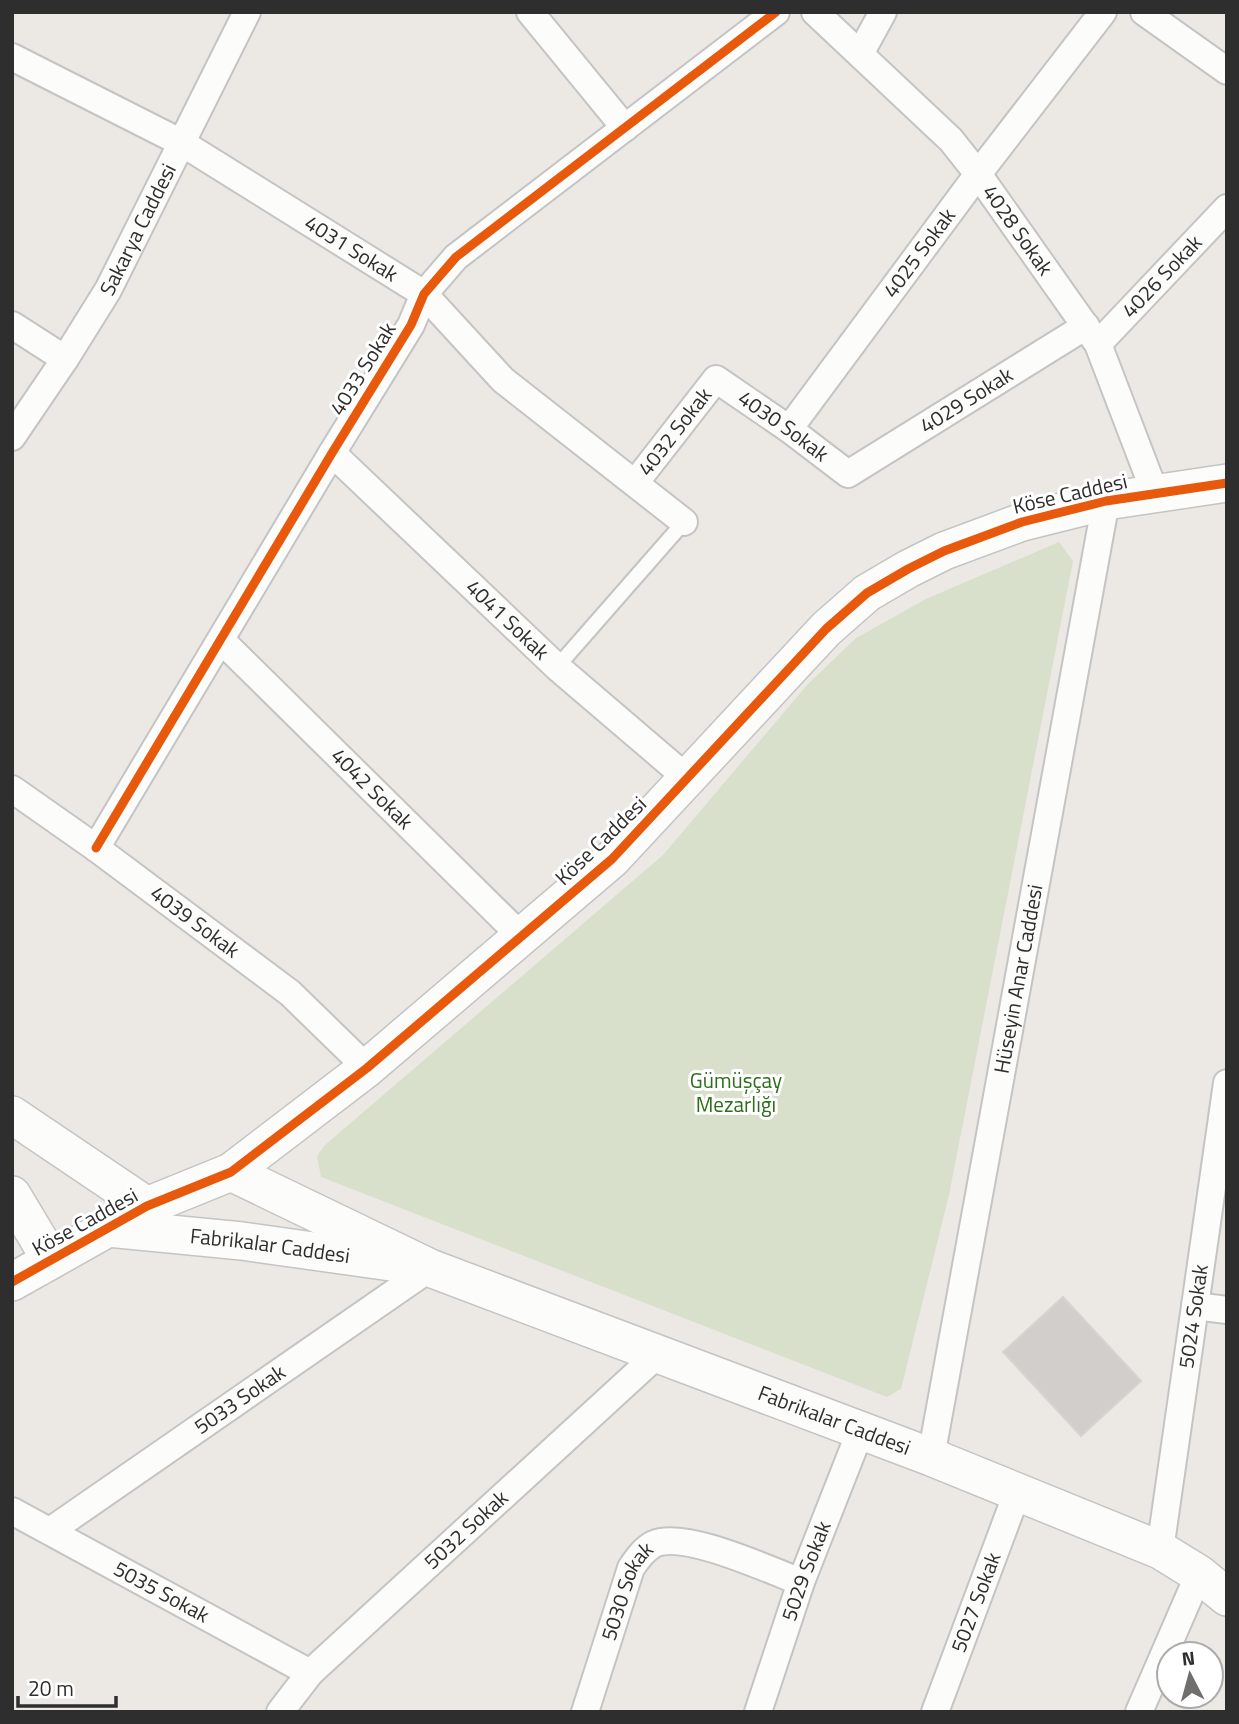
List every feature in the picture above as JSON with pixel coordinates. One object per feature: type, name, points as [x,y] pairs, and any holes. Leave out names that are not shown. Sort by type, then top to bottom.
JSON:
[{"type":"street","name":"Sakarya Caddesi","points":[[12,437],[108,290],[247,12]]},
{"type":"street","points":[[530,12],[625,128]]},
{"type":"street","name":"4033 Sokak","points":[[96,848],[411,325],[424,294],[456,257],[776,12]]},
{"type":"street","name":"4028 Sokak","points":[[816,12],[951,141],[978,174],[1092,335],[1155,493]]},
{"type":"street","points":[[860,54],[883,12]]},
{"type":"street","name":"4025 Sokak","points":[[789,429],[978,174],[1103,12]]},
{"type":"street","points":[[1144,12],[1227,71]]},
{"type":"street","name":"4031 Sokak","points":[[12,57],[182,143],[424,294],[503,380],[684,523]]},
{"type":"street","name":"4026 Sokak","points":[[1092,335],[1227,208]]},
{"type":"street","points":[[12,325],[65,359]]},
{"type":"street","name":"4029 Sokak","points":[[848,474],[1092,335]]},
{"type":"street","name":"4030 Sokak","points":[[716,379],[848,474]]},
{"type":"street","name":"4032 Sokak","points":[[635,484],[716,379]]},
{"type":"street","name":"4041 Sokak","points":[[332,453],[557,667],[688,779]]},
{"type":"street","name":"Köse Caddesi","points":[[12,1282],[147,1206],[231,1172],[367,1068],[612,859],[826,629],[867,593],[908,569],[979,537],[1022,522],[1106,501],[1227,483]]},
{"type":"street","name":"Hüseyin Anar Caddesi","points":[[931,1457],[1106,501]]},
{"type":"street","name":"4042 Sokak","points":[[221,640],[523,937]]},
{"type":"street","name":"4039 Sokak","points":[[12,789],[96,848],[290,993],[367,1068]]},
{"type":"street","name":"5024 Sokak","points":[[1160,1550],[1227,1083]]},
{"type":"street","points":[[12,1115],[147,1206]]},
{"type":"street","name":"Fabrikalar Caddesi","points":[[231,1172],[430,1268],[931,1457],[1160,1550],[1199,1574],[1227,1597]]},
{"type":"street","points":[[12,1195],[51,1260]]},
{"type":"street","name":"Fabrikalar Caddesi","points":[[108,1228],[242,1241],[430,1268]]},
{"type":"street","name":"5033 Sokak","points":[[50,1531],[430,1268]]},
{"type":"street","points":[[1195,1306],[1227,1310]]},
{"type":"street","name":"5032 Sokak","points":[[280,1712],[310,1673],[657,1355]]},
{"type":"street","name":"5029 Sokak","points":[[758,1712],[801,1582],[860,1432]]},
{"type":"street","name":"5027 Sokak","points":[[935,1712],[1017,1493]]},
{"type":"street","name":"5035 Sokak","points":[[12,1511],[310,1673]]},
{"type":"street","name":"5030 Sokak","points":[[586,1712],[631,1568],[642,1553],[655,1544],[670,1541],[691,1542],[801,1582]]},
{"type":"street","points":[[1139,1712],[1199,1574]]},
{"type":"lane","points":[[557,667],[684,523]]},
{"type":"green space","name":"Gümüşçay Mezarlığı","points":[[1059,542],[1073,561],[949,1195],[901,1389],[887,1397],[321,1177],[317,1156],[325,1145],[663,855],[807,685],[856,638],[926,599]]},
{"type":"building","points":[[1063,1297],[1141,1381],[1081,1436],[1003,1352]]},
{"type":"cycle path","points":[[96,848],[411,325],[424,294],[456,257],[776,12]]},
{"type":"cycle path","points":[[12,1282],[147,1206],[231,1172],[367,1068],[612,859],[826,629],[867,593],[944,551],[1022,522],[1106,501],[1227,483]]}]
